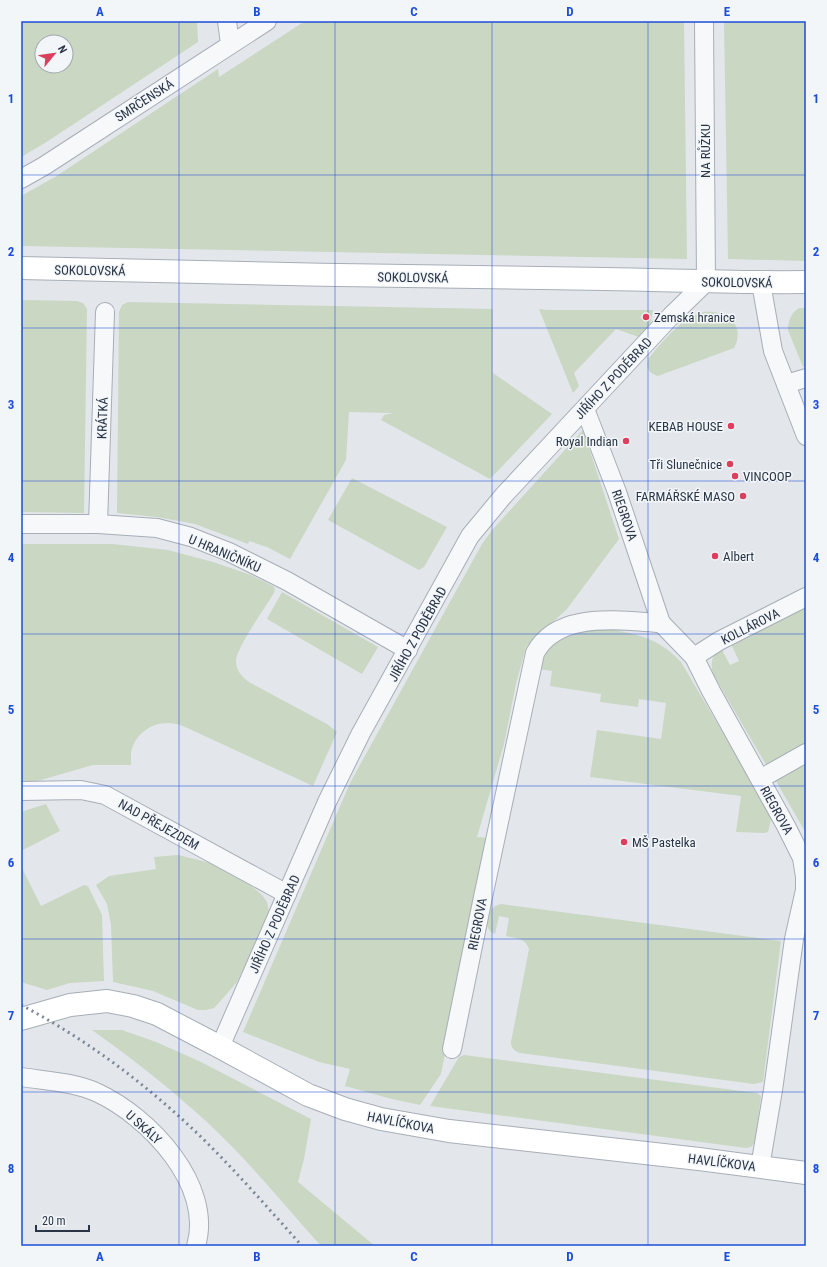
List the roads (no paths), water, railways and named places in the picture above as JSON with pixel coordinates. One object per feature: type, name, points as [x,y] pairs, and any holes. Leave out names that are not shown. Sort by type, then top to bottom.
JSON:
[{"type":"street","points":[[227,21],[230,44]]},
{"type":"street","name":"SMRČENSKÁ","points":[[21,179],[44,166],[267,21]]},
{"type":"street","name":"NA RŮŽKU","points":[[704,21],[706,282]]},
{"type":"street","name":"SOKOLOVSKÁ","points":[[21,268],[444,278],[632,279],[761,283],[806,282]]},
{"type":"street","name":"JIŘÍHO Z PODĚBRAD","points":[[220,1047],[330,795],[470,536],[504,495],[671,316],[706,282]]},
{"type":"street","points":[[761,283],[773,351],[806,436]]},
{"type":"street","name":"KRÁTKÁ","points":[[98,524],[105,312]]},
{"type":"street","points":[[786,384],[806,378]]},
{"type":"street","name":"RIEGROVA","points":[[585,409],[617,492],[661,623],[694,657],[802,858],[806,890],[794,939],[773,1090],[760,1167]]},
{"type":"street","name":"U HRANIČNÍKU","points":[[21,524],[98,524],[158,528],[191,537],[228,552],[289,582],[408,650]]},
{"type":"street","name":"KOLLÁROVA","points":[[694,657],[718,641],[806,597]]},
{"type":"street","name":"RIEGROVA","points":[[452,1049],[535,653],[538,647],[549,636],[560,629],[574,624],[605,621],[661,623]]},
{"type":"street","points":[[760,779],[806,754]]},
{"type":"street","name":"NAD PŘEJEZDEM","points":[[21,791],[81,790],[105,795],[287,894]]},
{"type":"street","name":"HAVLÍČKOVA","points":[[21,1018],[70,1005],[107,1001],[133,1006],[157,1014],[308,1095],[345,1109],[381,1119],[449,1131],[806,1173]]},
{"type":"street","name":"U SKÁLY","points":[[21,1077],[69,1084],[98,1093],[126,1110],[148,1127],[166,1147],[183,1173],[195,1197],[198,1220],[196,1246]]},
{"type":"railway","points":[[21,1005],[69,1032],[92,1048],[137,1080],[179,1116],[251,1189],[302,1246]]},
{"type":"place","name":"Zemská hranice","points":[[646,317]]},
{"type":"place","name":"KEBAB HOUSE","points":[[731,426]]},
{"type":"place","name":"Royal Indian","points":[[626,441]]},
{"type":"place","name":"Tři Slunečnice","points":[[730,464]]},
{"type":"place","name":"VINCOOP","points":[[735,476]]},
{"type":"place","name":"FARMÁŘSKÉ MASO","points":[[743,496]]},
{"type":"place","name":"Albert","points":[[715,556]]},
{"type":"place","name":"MŠ Pastelka","points":[[624,842]]}]
